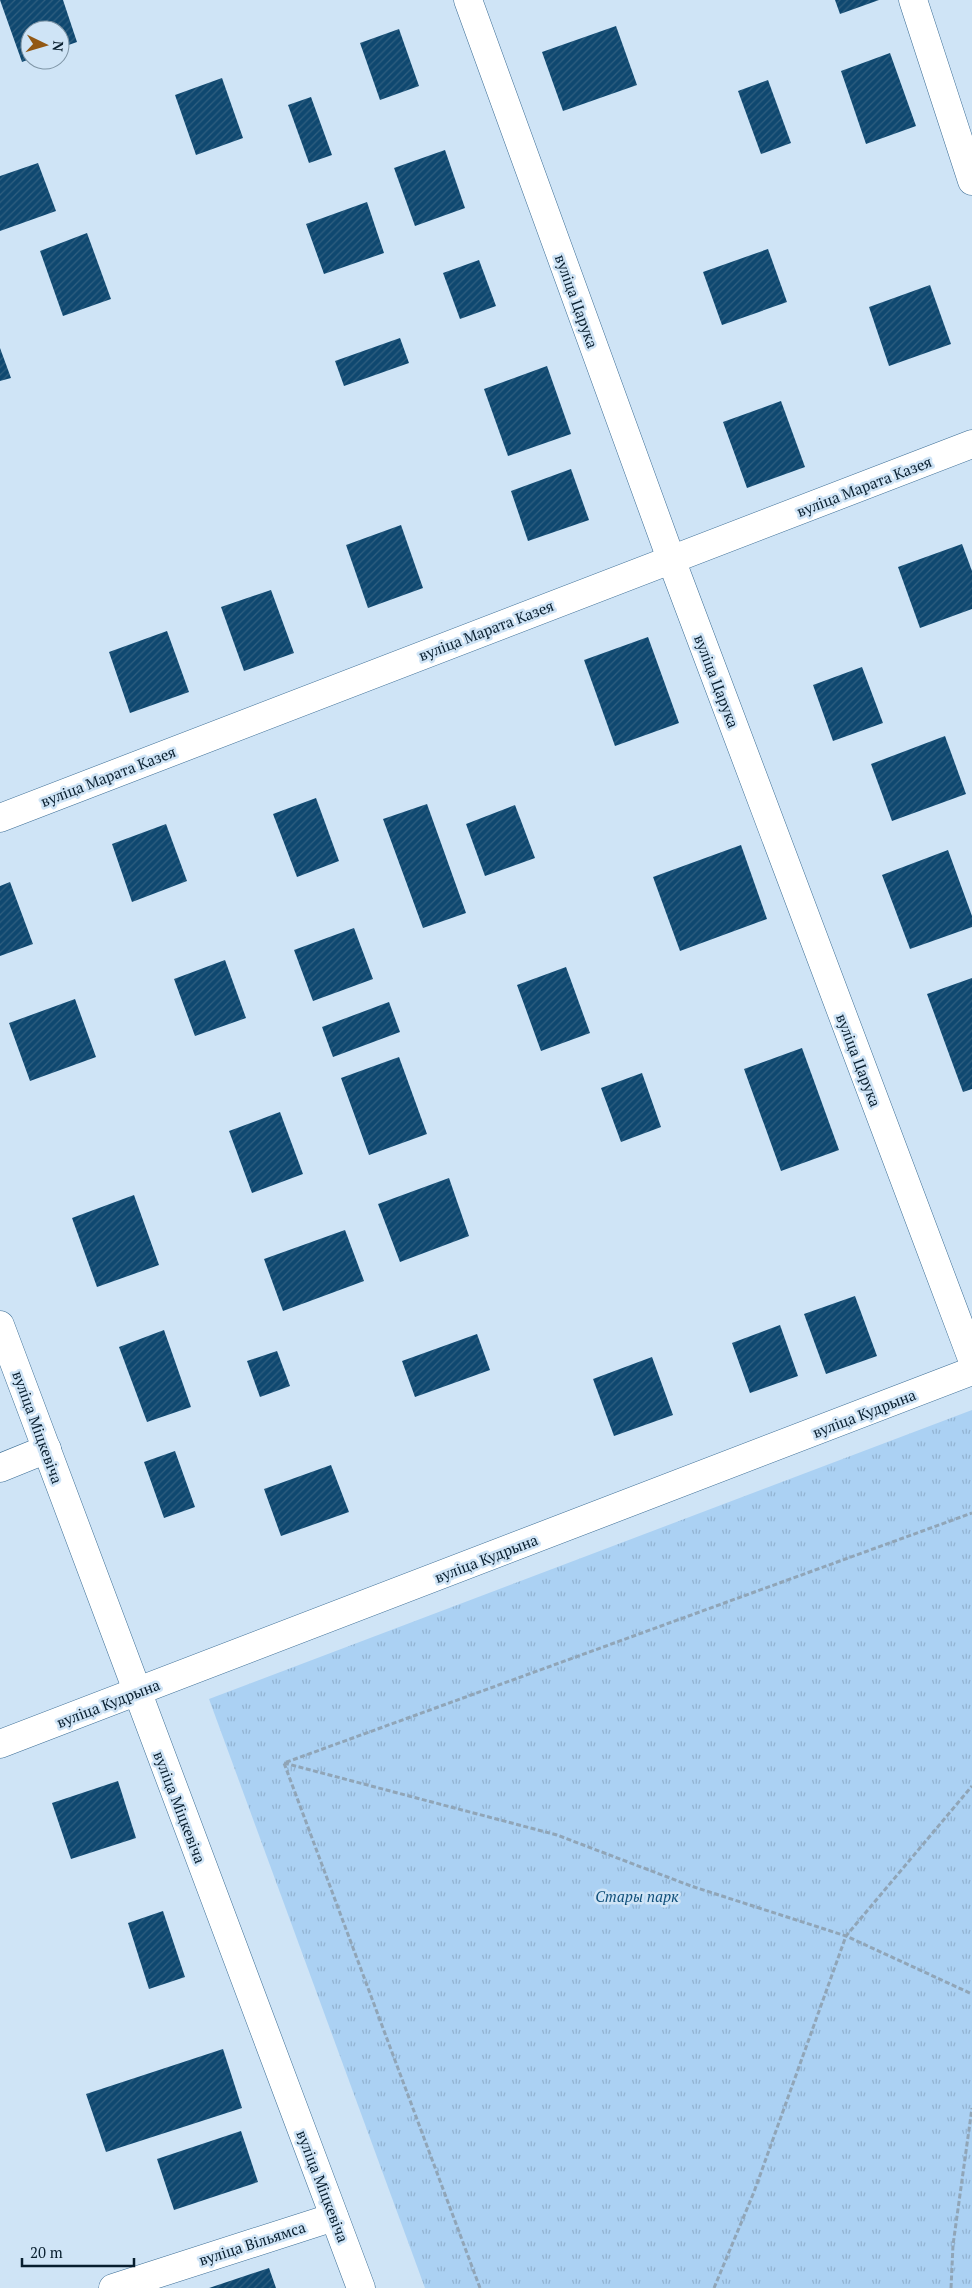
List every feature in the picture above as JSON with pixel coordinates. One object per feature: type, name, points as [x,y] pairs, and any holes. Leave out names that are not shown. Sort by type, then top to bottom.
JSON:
[{"type":"street","name":"вуліца Царука","points":[[468,0],[671,559],[972,1359]]},
{"type":"street","points":[[913,0],[972,181]]},
{"type":"street","name":"вуліца Марата Казея","points":[[0,818],[972,444]]},
{"type":"street","name":"вуліца Міцкевіча","points":[[0,1325],[361,2288]]},
{"type":"street","name":"вуліца Кудрына","points":[[0,1744],[972,1371]]},
{"type":"street","points":[[0,1468],[46,1449]]},
{"type":"street","name":"вуліца Вільямса","points":[[113,2288],[334,2217]]},
{"type":"path","points":[[284,1763],[972,1513]]},
{"type":"path","points":[[284,1763],[557,1835],[691,1886],[846,1936],[972,1994]]},
{"type":"path","points":[[284,1763],[480,2288]]},
{"type":"path","points":[[714,2288],[754,2192],[846,1936],[972,1786]]},
{"type":"path","points":[[951,2288],[953,2245],[972,2108]]},
{"type":"green space","name":"Стары парк","points":[[972,1410],[972,2288],[425,2288],[209,1699]]},
{"type":"building","points":[[0,0],[63,0],[70,20],[20,20],[20,56]]},
{"type":"building","points":[[835,0],[879,0],[840,14]]},
{"type":"building","points":[[70,21],[77,42],[70,44]]},
{"type":"building","points":[[616,26],[637,85],[563,111],[542,52]]},
{"type":"building","points":[[399,29],[419,86],[380,100],[360,43]]},
{"type":"building","points":[[890,53],[916,126],[866,144],[841,71]]},
{"type":"building","points":[[222,78],[243,138],[196,155],[175,95]]},
{"type":"building","points":[[768,80],[791,143],[761,154],[738,91]]},
{"type":"building","points":[[311,97],[332,155],[309,163],[288,105]]},
{"type":"building","points":[[445,150],[465,208],[415,226],[394,168]]},
{"type":"building","points":[[38,163],[56,211],[0,231],[0,176]]},
{"type":"building","points":[[367,202],[384,253],[324,274],[306,224]]},
{"type":"building","points":[[87,233],[111,299],[63,316],[40,251]]},
{"type":"building","points":[[768,249],[787,302],[722,325],[703,272]]},
{"type":"building","points":[[479,260],[496,306],[460,319],[443,273]]},
{"type":"building","points":[[930,285],[951,344],[889,366],[869,307]]},
{"type":"building","points":[[400,338],[409,363],[344,386],[335,361]]},
{"type":"building","points":[[0,348],[11,378],[0,381]]},
{"type":"building","points":[[547,366],[571,434],[508,456],[484,389]]},
{"type":"building","points":[[781,401],[805,467],[747,488],[723,422]]},
{"type":"building","points":[[571,469],[589,520],[528,541],[511,491]]},
{"type":"building","points":[[401,525],[423,588],[368,608],[346,545]]},
{"type":"building","points":[[962,544],[972,571],[972,609],[920,628],[898,567]]},
{"type":"building","points":[[271,590],[294,653],[244,671],[221,607]]},
{"type":"building","points":[[167,631],[189,692],[130,713],[109,652]]},
{"type":"building","points":[[648,637],[679,723],[615,746],[584,660]]},
{"type":"building","points":[[862,667],[883,723],[833,741],[813,685]]},
{"type":"building","points":[[945,736],[966,794],[892,821],[871,764]]},
{"type":"building","points":[[316,798],[339,861],[297,877],[273,814]]},
{"type":"building","points":[[427,804],[466,913],[423,928],[383,819]]},
{"type":"building","points":[[515,805],[535,858],[485,876],[466,824]]},
{"type":"building","points":[[166,824],[187,881],[132,902],[112,844]]},
{"type":"building","points":[[741,845],[767,919],[680,951],[653,877]]},
{"type":"building","points":[[948,850],[972,916],[972,927],[910,949],[882,875]]},
{"type":"building","points":[[10,882],[33,944],[0,956],[0,886]]},
{"type":"building","points":[[354,928],[373,979],[313,1001],[294,950]]},
{"type":"building","points":[[225,960],[246,1018],[195,1036],[174,979]]},
{"type":"building","points":[[566,967],[590,1033],[541,1051],[517,985]]},
{"type":"building","points":[[972,978],[972,1089],[963,1092],[927,994]]},
{"type":"building","points":[[75,999],[96,1057],[30,1081],[9,1023]]},
{"type":"building","points":[[389,1002],[400,1032],[333,1057],[322,1027]]},
{"type":"building","points":[[802,1048],[839,1150],[781,1171],[744,1069]]},
{"type":"building","points":[[399,1057],[427,1134],[369,1155],[341,1078]]},
{"type":"building","points":[[642,1073],[661,1127],[621,1142],[601,1088]]},
{"type":"building","points":[[280,1112],[303,1174],[252,1193],[229,1131]]},
{"type":"building","points":[[449,1178],[469,1236],[400,1262],[378,1204]]},
{"type":"building","points":[[134,1195],[159,1265],[97,1287],[72,1218]]},
{"type":"building","points":[[345,1230],[364,1281],[283,1311],[264,1259]]},
{"type":"building","points":[[855,1296],[877,1356],[826,1374],[804,1314]]},
{"type":"building","points":[[780,1325],[798,1376],[750,1393],[732,1343]]},
{"type":"building","points":[[164,1330],[191,1407],[147,1422],[119,1347]]},
{"type":"building","points":[[477,1334],[490,1370],[415,1397],[402,1361]]},
{"type":"building","points":[[277,1351],[290,1386],[260,1397],[247,1361]]},
{"type":"building","points":[[652,1357],[673,1415],[614,1436],[593,1379]]},
{"type":"building","points":[[175,1451],[195,1507],[164,1518],[144,1462]]},
{"type":"building","points":[[331,1465],[349,1512],[281,1536],[264,1489]]},
{"type":"building","points":[[118,1781],[136,1838],[71,1859],[52,1803]]},
{"type":"building","points":[[163,1911],[185,1977],[149,1989],[128,1923]]},
{"type":"building","points":[[223,2049],[242,2108],[106,2152],[86,2094]]},
{"type":"building","points":[[241,2131],[258,2182],[174,2210],[157,2159]]},
{"type":"building","points":[[269,2268],[276,2288],[209,2288]]}]
